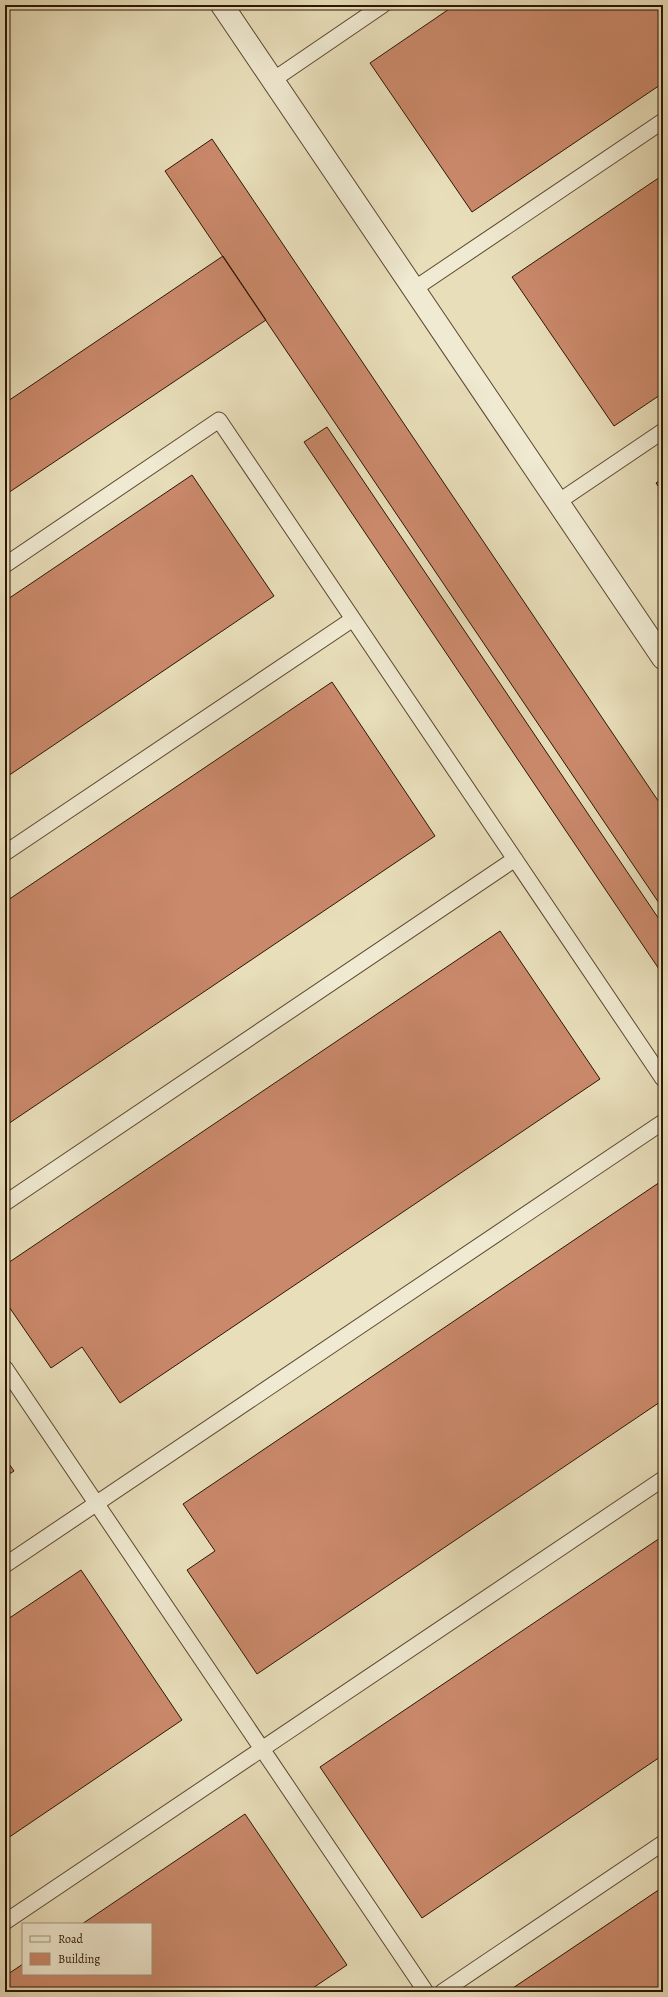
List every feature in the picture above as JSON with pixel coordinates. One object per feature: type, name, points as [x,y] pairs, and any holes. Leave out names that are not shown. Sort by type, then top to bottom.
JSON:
[{"type":"street","points":[[222,5],[663,658]]},
{"type":"lane","points":[[273,80],[383,5]]},
{"type":"lane","points":[[414,289],[663,121]]},
{"type":"lane","points":[[5,565],[219,420],[663,1079]]},
{"type":"lane","points":[[558,502],[663,431]]},
{"type":"lane","points":[[5,853],[353,619]]},
{"type":"lane","points":[[5,1203],[515,859]]},
{"type":"lane","points":[[5,1566],[663,1122]]},
{"type":"lane","points":[[5,1368],[426,1992]]},
{"type":"lane","points":[[5,1922],[663,1479]]},
{"type":"lane","points":[[442,1992],[663,1843]]},
{"type":"building","points":[[455,5],[663,5],[663,83],[472,212],[370,63]]},
{"type":"building","points":[[212,139],[663,808],[663,909],[165,171]]},
{"type":"building","points":[[663,175],[663,393],[614,426],[512,277]]},
{"type":"building","points":[[223,256],[266,320],[5,495],[5,403]]},
{"type":"building","points":[[327,427],[663,925],[663,975],[304,442]]},
{"type":"building","points":[[192,475],[274,596],[5,778],[5,601]]},
{"type":"building","points":[[663,478],[663,493],[656,483]]},
{"type":"building","points":[[332,682],[435,836],[5,1126],[5,902]]},
{"type":"building","points":[[500,931],[600,1079],[120,1403],[82,1347],[51,1368],[5,1301],[5,1265]]},
{"type":"building","points":[[663,1180],[663,1400],[257,1674],[187,1570],[215,1551],[183,1504]]},
{"type":"building","points":[[5,1458],[14,1471],[5,1477]]},
{"type":"building","points":[[663,1536],[663,1755],[422,1918],[320,1767]]},
{"type":"building","points":[[81,1570],[182,1720],[5,1840],[5,1621]]},
{"type":"building","points":[[245,1814],[347,1965],[307,1992],[5,1992],[5,1976],[22,1965],[22,1975],[152,1975],[152,1923],[83,1923]]},
{"type":"building","points":[[663,1887],[663,1992],[507,1992]]}]
